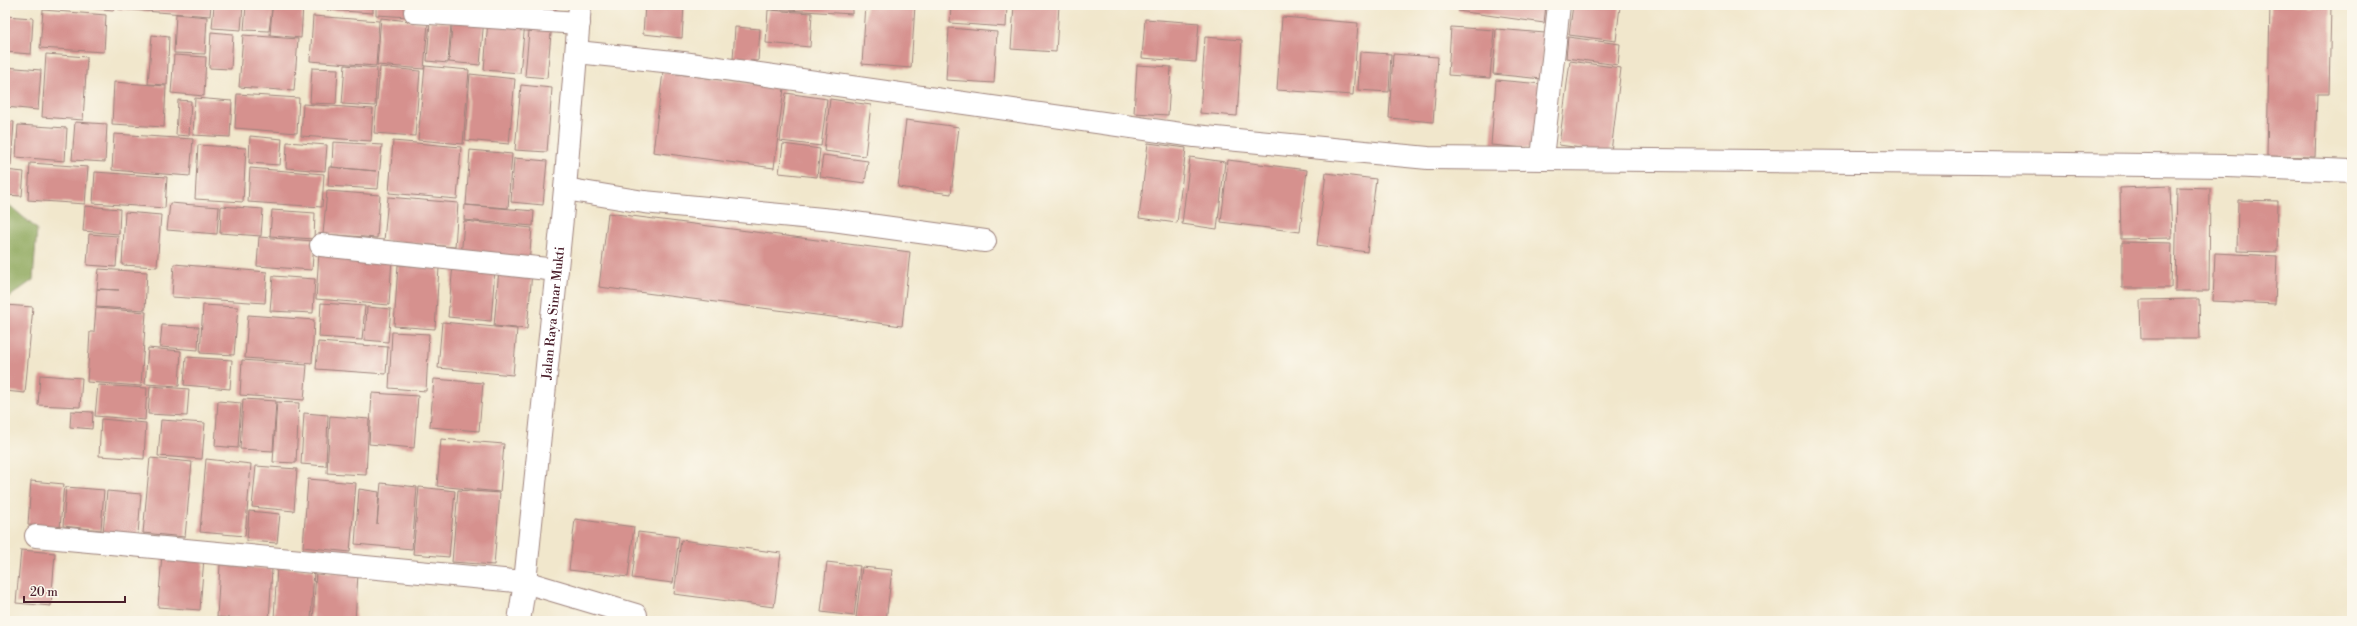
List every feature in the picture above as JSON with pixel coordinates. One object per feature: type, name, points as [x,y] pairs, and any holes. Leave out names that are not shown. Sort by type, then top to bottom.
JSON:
[{"type":"main road","points":[[1542,158],[1559,5]]},
{"type":"main road","points":[[415,12],[579,14]]},
{"type":"main road","name":"Jalan Raya Sinar Mukti","points":[[519,621],[525,582],[557,270],[577,52],[579,14]]},
{"type":"main road","points":[[577,52],[683,63],[1196,136],[1419,157],[2228,166],[2352,171]]},
{"type":"main road","points":[[565,189],[644,202],[833,220],[985,241]]},
{"type":"main road","points":[[321,245],[557,270]]},
{"type":"main road","points":[[36,536],[525,582],[636,615]]},
{"type":"green space","points":[[8,204],[37,229],[33,280],[5,300],[5,205]]},
{"type":"building","points":[[77,5],[114,5],[114,10],[77,7]]},
{"type":"building","points":[[118,5],[211,5],[210,16],[118,9]]},
{"type":"building","points":[[214,5],[243,5],[241,30],[212,28]]},
{"type":"building","points":[[246,5],[303,5],[301,38],[270,35],[272,9],[269,31],[244,30]]},
{"type":"building","points":[[328,5],[373,5],[373,13],[327,10]]},
{"type":"building","points":[[376,5],[410,5],[409,17],[376,15]]},
{"type":"building","points":[[486,5],[520,5],[520,14],[485,11]]},
{"type":"building","points":[[522,5],[556,5],[555,16],[522,13]]},
{"type":"building","points":[[645,5],[684,5],[682,38],[643,34]]},
{"type":"building","points":[[772,5],[852,5],[852,14],[772,9]]},
{"type":"building","points":[[866,5],[915,5],[911,68],[862,64]]},
{"type":"building","points":[[951,5],[1007,5],[1006,27],[950,23]]},
{"type":"building","points":[[1014,5],[1059,5],[1056,52],[1011,49]]},
{"type":"building","points":[[1459,5],[1546,5],[1544,23],[1458,11]]},
{"type":"building","points":[[1573,5],[1620,6],[1616,41],[1569,35]]},
{"type":"building","points":[[2270,5],[2331,5],[2329,94],[2317,94],[2315,157],[2267,156]]},
{"type":"building","points":[[43,10],[106,15],[104,52],[40,48]]},
{"type":"building","points":[[768,10],[812,13],[810,47],[766,43]]},
{"type":"building","points":[[176,14],[207,17],[205,54],[174,53]]},
{"type":"building","points":[[453,15],[484,18],[480,65],[449,62]]},
{"type":"building","points":[[5,16],[33,18],[31,54],[5,52]]},
{"type":"building","points":[[313,16],[379,21],[376,66],[310,61]]},
{"type":"building","points":[[1282,17],[1358,23],[1353,95],[1277,90]]},
{"type":"building","points":[[381,18],[428,23],[424,69],[377,65]]},
{"type":"building","points":[[1145,19],[1199,23],[1196,62],[1142,58]]},
{"type":"building","points":[[488,20],[525,23],[520,73],[484,70]]},
{"type":"building","points":[[530,20],[552,22],[547,78],[525,76]]},
{"type":"building","points":[[430,21],[451,23],[448,63],[427,61]]},
{"type":"building","points":[[735,27],[760,29],[758,61],[733,60]]},
{"type":"building","points":[[1451,27],[1494,30],[1490,78],[1448,75]]},
{"type":"building","points":[[949,28],[997,32],[994,83],[946,80]]},
{"type":"building","points":[[1496,29],[1545,33],[1542,79],[1493,74]]},
{"type":"building","points":[[211,32],[233,34],[231,69],[209,68]]},
{"type":"building","points":[[152,35],[169,37],[167,85],[148,84]]},
{"type":"building","points":[[243,35],[298,39],[294,91],[239,87]]},
{"type":"building","points":[[1205,37],[1242,40],[1237,116],[1200,113]]},
{"type":"building","points":[[1568,37],[1620,44],[1618,65],[1566,58]]},
{"type":"building","points":[[1360,52],[1391,54],[1389,92],[1358,90]]},
{"type":"building","points":[[46,54],[87,57],[83,120],[42,117]]},
{"type":"building","points":[[1393,54],[1438,57],[1433,122],[1389,118]]},
{"type":"building","points":[[174,55],[206,57],[204,96],[171,93]]},
{"type":"building","points":[[1570,61],[1621,68],[1611,152],[1559,145]]},
{"type":"building","points":[[345,65],[377,68],[375,106],[342,104]]},
{"type":"building","points":[[1137,65],[1171,67],[1168,115],[1134,113]]},
{"type":"building","points":[[425,66],[469,70],[463,144],[418,140]]},
{"type":"building","points":[[5,67],[41,70],[38,110],[5,107]]},
{"type":"building","points":[[380,67],[420,71],[415,136],[374,133]]},
{"type":"building","points":[[312,68],[338,69],[336,104],[310,103]]},
{"type":"building","points":[[663,72],[784,88],[774,168],[653,152]]},
{"type":"building","points":[[470,74],[515,79],[509,144],[465,140]]},
{"type":"building","points":[[1496,80],[1542,84],[1538,149],[1491,145]]},
{"type":"building","points":[[114,82],[166,86],[164,127],[112,124]]},
{"type":"building","points":[[521,85],[552,88],[547,152],[515,150]]},
{"type":"building","points":[[786,93],[827,99],[821,146],[780,141]]},
{"type":"building","points":[[237,94],[299,98],[297,133],[235,128]]},
{"type":"building","points":[[195,98],[232,101],[230,137],[193,135]]},
{"type":"building","points":[[830,99],[871,105],[865,156],[824,151]]},
{"type":"building","points":[[178,100],[191,101],[189,136],[176,135]]},
{"type":"building","points":[[303,104],[373,109],[371,141],[301,136]]},
{"type":"building","points":[[906,120],[959,127],[951,194],[898,187]]},
{"type":"building","points":[[5,121],[14,122],[11,166],[5,166]]},
{"type":"building","points":[[75,122],[107,124],[105,162],[72,160]]},
{"type":"building","points":[[18,125],[67,128],[65,161],[16,157]]},
{"type":"building","points":[[114,134],[193,139],[190,176],[112,170]]},
{"type":"building","points":[[250,136],[282,139],[280,165],[249,163]]},
{"type":"building","points":[[393,141],[461,147],[457,199],[389,193]]},
{"type":"building","points":[[287,142],[327,145],[325,171],[286,168]]},
{"type":"building","points":[[333,142],[382,145],[378,189],[328,186],[329,167],[376,171],[332,167]]},
{"type":"building","points":[[1148,143],[1186,148],[1177,223],[1139,218]]},
{"type":"building","points":[[783,144],[820,149],[817,177],[779,173]]},
{"type":"building","points":[[198,145],[246,148],[243,202],[195,199]]},
{"type":"building","points":[[470,150],[512,154],[508,208],[466,205]]},
{"type":"building","points":[[823,155],[868,161],[865,183],[820,177]]},
{"type":"building","points":[[1190,157],[1225,162],[1217,229],[1182,224]]},
{"type":"building","points":[[514,158],[547,161],[543,205],[511,202]]},
{"type":"building","points":[[1228,160],[1307,170],[1300,232],[1221,222]]},
{"type":"building","points":[[30,163],[88,167],[85,204],[28,200]]},
{"type":"building","points":[[250,168],[324,174],[322,207],[248,202]]},
{"type":"building","points":[[5,170],[24,172],[22,196],[5,195]]},
{"type":"building","points":[[95,172],[167,177],[165,208],[93,203]]},
{"type":"building","points":[[1326,173],[1376,179],[1367,252],[1317,245]]},
{"type":"building","points":[[2170,186],[2172,238],[2121,239],[2120,188]]},
{"type":"building","points":[[2177,187],[2210,188],[2209,291],[2175,291]]},
{"type":"building","points":[[327,191],[380,195],[377,238],[323,234]]},
{"type":"building","points":[[388,197],[458,203],[455,247],[384,241]]},
{"type":"building","points":[[2238,200],[2278,201],[2277,252],[2237,251]]},
{"type":"building","points":[[170,203],[219,207],[217,234],[167,230]]},
{"type":"building","points":[[465,205],[534,211],[533,226],[464,220]]},
{"type":"building","points":[[85,206],[120,209],[119,234],[83,231]]},
{"type":"building","points":[[221,206],[263,209],[261,236],[220,233]]},
{"type":"building","points":[[272,210],[315,213],[314,239],[270,236]]},
{"type":"building","points":[[125,212],[161,215],[157,267],[122,265]]},
{"type":"building","points":[[608,213],[910,252],[902,326],[599,287]]},
{"type":"building","points":[[464,221],[532,228],[529,264],[461,258]]},
{"type":"building","points":[[89,234],[118,236],[116,267],[87,265]]},
{"type":"building","points":[[259,237],[314,241],[312,270],[257,266]]},
{"type":"building","points":[[2122,242],[2172,243],[2171,288],[2122,288]]},
{"type":"building","points":[[319,252],[392,258],[389,305],[316,299]]},
{"type":"building","points":[[2215,253],[2277,256],[2275,304],[2213,301]]},
{"type":"building","points":[[174,264],[267,272],[265,303],[172,297]]},
{"type":"building","points":[[398,265],[439,268],[435,329],[394,326]]},
{"type":"building","points":[[453,265],[495,269],[491,321],[448,317]]},
{"type":"building","points":[[99,269],[147,272],[145,310],[96,307]]},
{"type":"building","points":[[499,269],[532,272],[527,329],[494,326]]},
{"type":"building","points":[[273,276],[315,279],[313,313],[270,311]]},
{"type":"building","points":[[2199,299],[2200,339],[2141,339],[2140,300]]},
{"type":"building","points":[[321,303],[365,306],[362,340],[319,337]]},
{"type":"building","points":[[5,305],[33,307],[25,393],[5,391]]},
{"type":"building","points":[[203,305],[238,307],[234,355],[200,353]]},
{"type":"building","points":[[367,307],[391,309],[388,342],[365,340]]},
{"type":"building","points":[[96,308],[146,312],[141,386],[87,382],[90,332],[94,332]]},
{"type":"building","points":[[248,315],[314,320],[312,363],[245,358]]},
{"type":"building","points":[[442,322],[517,329],[513,375],[438,368]]},
{"type":"building","points":[[162,325],[199,327],[198,350],[160,347]]},
{"type":"building","points":[[392,332],[429,334],[426,391],[389,388]]},
{"type":"building","points":[[318,342],[388,347],[386,374],[316,369]]},
{"type":"building","points":[[148,348],[181,351],[179,386],[145,384]]},
{"type":"building","points":[[186,357],[232,360],[230,389],[184,385]]},
{"type":"building","points":[[242,360],[307,365],[304,400],[240,395]]},
{"type":"building","points":[[40,375],[82,378],[80,407],[38,405]]},
{"type":"building","points":[[434,379],[483,383],[479,431],[430,427]]},
{"type":"building","points":[[98,385],[147,388],[145,420],[95,416]]},
{"type":"building","points":[[150,386],[189,389],[187,416],[148,414]]},
{"type":"building","points":[[372,393],[418,396],[414,448],[369,444]]},
{"type":"building","points":[[243,399],[276,401],[273,451],[240,449]]},
{"type":"building","points":[[218,401],[241,403],[238,448],[215,446]]},
{"type":"building","points":[[277,402],[299,403],[296,463],[273,462]]},
{"type":"building","points":[[71,411],[93,412],[92,429],[70,427]]},
{"type":"building","points":[[304,413],[328,415],[326,466],[301,464]]},
{"type":"building","points":[[330,416],[369,419],[366,475],[327,473]]},
{"type":"building","points":[[101,419],[146,423],[144,459],[99,456]]},
{"type":"building","points":[[161,420],[205,423],[202,459],[158,456]]},
{"type":"building","points":[[441,439],[504,444],[500,492],[437,486]]},
{"type":"building","points":[[150,458],[192,462],[185,537],[143,533]]},
{"type":"building","points":[[206,459],[251,464],[245,536],[200,532]]},
{"type":"building","points":[[256,466],[297,469],[294,511],[252,507]]},
{"type":"building","points":[[308,479],[356,483],[350,552],[303,547]]},
{"type":"building","points":[[31,481],[64,484],[60,528],[28,525]]},
{"type":"building","points":[[381,483],[417,487],[412,549],[355,544],[359,489],[379,492],[377,524]]},
{"type":"building","points":[[66,487],[104,490],[101,530],[63,526]]},
{"type":"building","points":[[419,487],[455,491],[449,557],[413,554]]},
{"type":"building","points":[[458,490],[500,493],[494,565],[452,562]]},
{"type":"building","points":[[107,491],[141,494],[138,535],[103,532]]},
{"type":"building","points":[[249,511],[280,514],[277,543],[247,541]]},
{"type":"building","points":[[575,519],[634,527],[628,577],[569,570]]},
{"type":"building","points":[[638,532],[679,537],[673,583],[632,578]]},
{"type":"building","points":[[681,540],[781,553],[774,607],[674,594]]},
{"type":"building","points":[[21,550],[55,553],[51,606],[16,603]]},
{"type":"building","points":[[162,554],[204,557],[200,610],[158,607]]},
{"type":"building","points":[[827,562],[860,566],[854,616],[821,612]]},
{"type":"building","points":[[220,565],[272,569],[269,621],[217,617]]},
{"type":"building","points":[[277,567],[314,570],[311,620],[274,618]]},
{"type":"building","points":[[862,567],[892,570],[886,621],[856,618]]},
{"type":"building","points":[[316,571],[358,574],[355,621],[313,621]]}]
